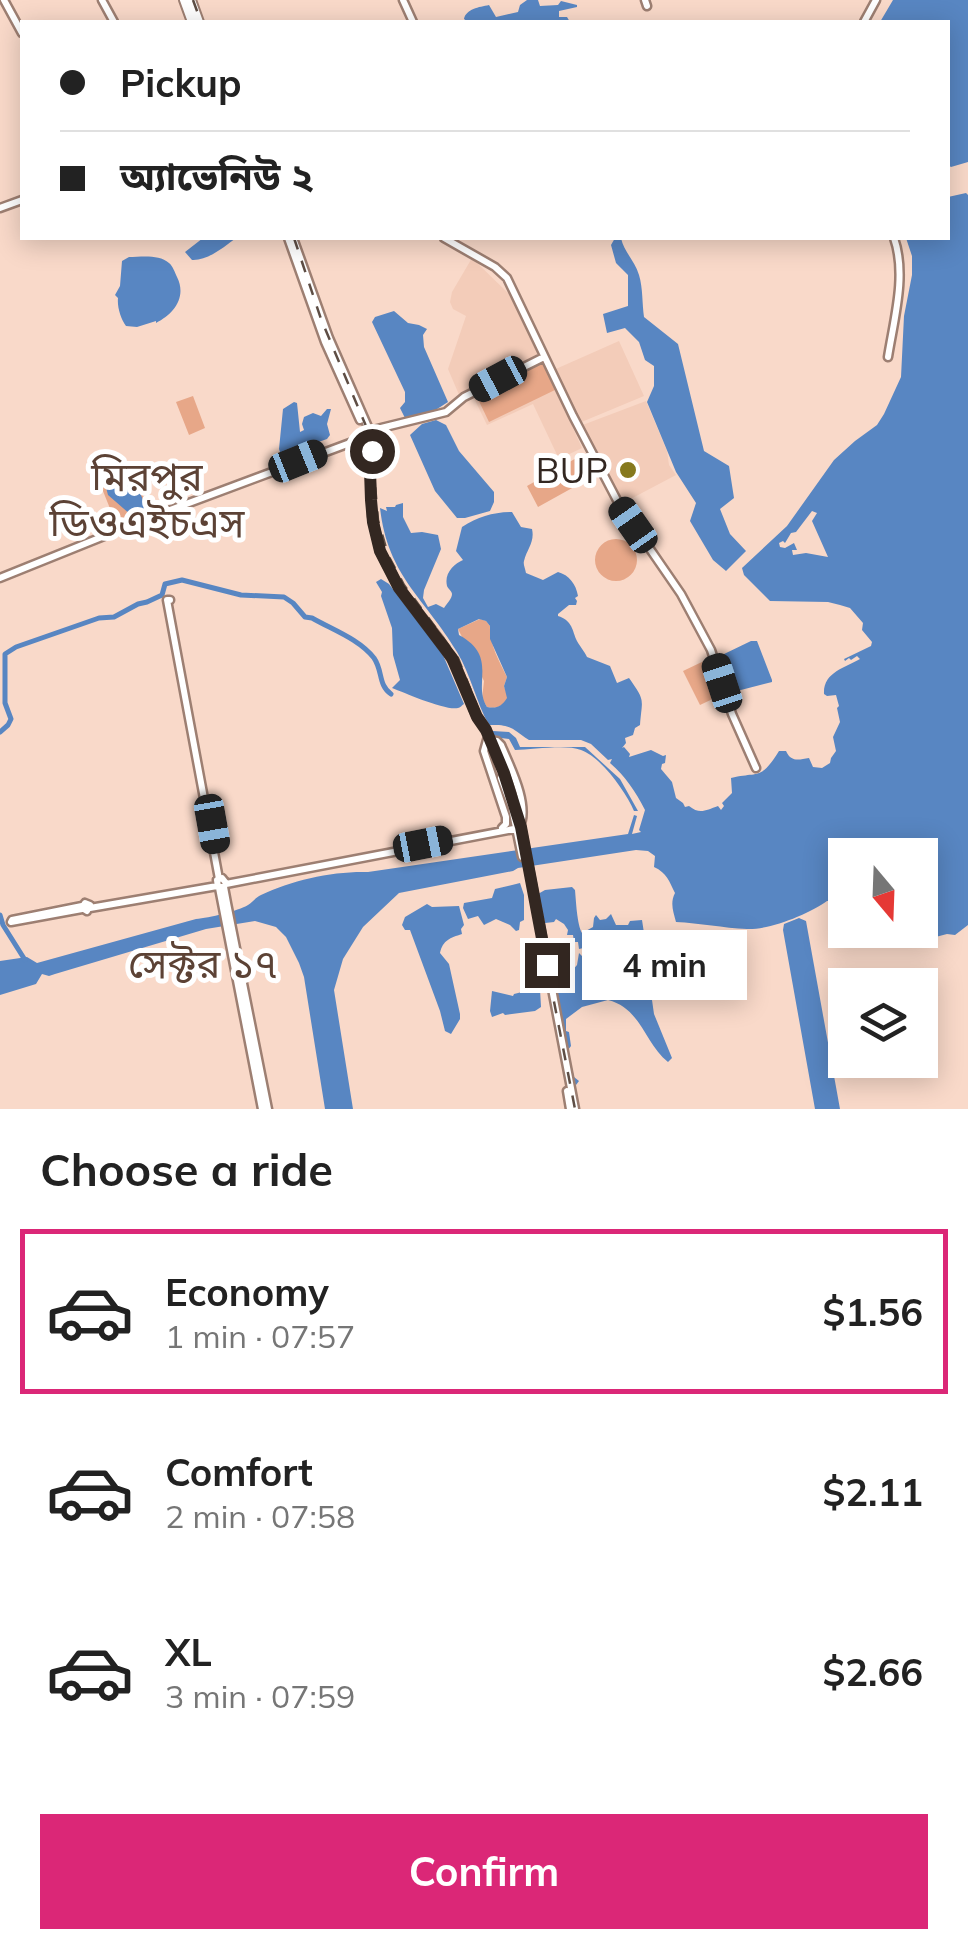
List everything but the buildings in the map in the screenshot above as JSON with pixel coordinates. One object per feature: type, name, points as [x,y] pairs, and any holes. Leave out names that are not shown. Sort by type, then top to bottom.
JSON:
[{"type":"street","points":[[4,0],[20,29]]},
{"type":"street","points":[[291,240],[369,433],[373,522],[385,563],[399,588],[447,650],[489,740],[516,816],[572,1109]]},
{"type":"street","points":[[447,240],[504,274],[619,504],[681,594],[711,650],[732,714],[756,768]]},
{"type":"street","points":[[888,357],[898,285],[894,240]]},
{"type":"street","points":[[0,580],[369,433],[446,412],[464,397],[544,357]]},
{"type":"street","points":[[221,883],[169,599],[265,1109]]},
{"type":"street","points":[[489,740],[497,740],[502,748],[521,800],[524,816],[518,827]]},
{"type":"street","points":[[489,740],[484,752],[503,803],[507,820],[502,828]]},
{"type":"street","points":[[516,816],[521,800]]},
{"type":"street","points":[[503,803],[516,816]]},
{"type":"street","points":[[221,883],[518,827]]},
{"type":"street","points":[[13,921],[518,827]]},
{"type":"shaded area","points":[[472,258],[509,294],[539,357],[460,397],[448,369],[466,316],[453,309],[450,302]]},
{"type":"shaded area","points":[[619,341],[644,396],[572,426],[582,448],[559,459],[533,404],[487,425],[472,394],[543,360],[549,372]]},
{"type":"shaded area","points":[[544,362],[557,389],[489,422],[476,395]]},
{"type":"shaded area","points":[[193,396],[205,428],[189,435],[176,402]]},
{"type":"shaded area","points":[[646,401],[676,475],[623,503],[580,426]]},
{"type":"shaded area","points":[[580,456],[592,477],[538,507],[527,486]]},
{"type":"shaded area","points":[[133,462],[156,515],[119,531],[97,476]]},
{"type":"shaded area","points":[[616,539],[631,545],[637,560],[631,575],[616,581],[601,575],[595,560],[601,545]]},
{"type":"shaded area","points":[[480,619],[490,626],[493,645],[507,677],[504,686],[508,698],[496,707],[487,707],[482,699],[484,681],[458,629]]},
{"type":"shaded area","points":[[704,661],[721,695],[700,705],[683,671]]},
{"type":"water","points":[[538,0],[540,6],[558,5],[561,1],[577,7],[559,11],[559,17],[569,20],[464,19],[470,11],[489,5],[496,17],[518,12],[520,5]]},
{"type":"water","points":[[893,0],[968,0],[968,162],[950,166],[950,20],[881,20]]},
{"type":"water","points":[[966,193],[968,925],[955,935],[938,936],[938,838],[828,838],[828,901],[789,920],[756,929],[676,922],[672,904],[675,893],[665,875],[654,867],[655,856],[648,851],[518,868],[399,893],[363,927],[343,959],[334,990],[353,1109],[325,1109],[304,977],[286,937],[276,927],[255,921],[206,929],[49,976],[42,974],[36,984],[0,995],[0,961],[27,957],[37,963],[223,914],[299,881],[628,834],[634,815],[637,816],[632,834],[641,832],[645,810],[610,763],[612,759],[608,760],[591,744],[581,740],[529,740],[507,726],[489,725],[457,652],[399,570],[384,532],[380,508],[387,511],[386,507],[403,503],[403,517],[411,533],[438,535],[441,549],[424,590],[428,607],[436,604],[444,608],[451,598],[447,577],[463,560],[456,551],[462,527],[486,516],[512,512],[521,527],[532,529],[532,542],[524,562],[526,573],[543,580],[558,572],[571,581],[578,596],[576,605],[569,605],[558,616],[570,625],[587,657],[610,666],[617,683],[629,678],[640,696],[640,725],[625,738],[622,748],[629,757],[651,750],[666,755],[661,769],[685,807],[700,811],[718,806],[721,810],[732,793],[731,778],[763,771],[779,751],[786,751],[795,759],[809,758],[813,767],[822,768],[830,763],[836,751],[833,737],[840,722],[836,695],[824,694],[827,681],[860,659],[844,659],[872,642],[850,608],[828,602],[770,601],[744,575],[742,568],[787,526],[834,460],[877,425],[884,414],[901,377],[904,316],[912,275],[907,240],[950,240],[950,197]],"holes":[[[812,511],[817,513],[812,521],[828,557],[793,555],[792,550],[797,550],[794,543],[780,547],[779,543],[785,543]],[[479,619],[490,626],[490,639],[507,677],[507,698],[496,707],[487,707],[478,652],[459,635],[458,629]]]},
{"type":"water","points":[[200,240],[233,240],[198,260],[192,260],[185,252]]},
{"type":"water","points":[[614,240],[622,240],[637,270],[644,317],[678,344],[704,451],[729,466],[734,498],[720,509],[730,534],[746,551],[726,571],[713,560],[690,521],[696,503],[676,472],[647,402],[654,386],[654,366],[645,360],[639,342],[625,328],[607,333],[603,314],[628,306],[628,275],[616,263],[611,245]]},
{"type":"water","points":[[129,257],[165,260],[180,284],[177,304],[156,323],[126,326],[121,316],[115,295],[120,286],[122,261]]},
{"type":"water","points":[[394,311],[408,323],[427,329],[424,347],[448,402],[408,419],[400,408],[405,392],[372,322],[375,317]]},
{"type":"water","points":[[294,402],[300,432],[304,430],[304,417],[313,413],[321,416],[331,409],[327,424],[330,435],[281,455],[283,409]]},
{"type":"water","points":[[436,420],[446,425],[459,451],[494,492],[490,511],[457,518],[435,491],[410,435],[422,424]]},
{"type":"water","points":[[122,472],[138,488],[146,507],[144,513],[131,515],[108,495],[104,480]]},
{"type":"water","points":[[381,579],[389,584],[443,655],[464,704],[460,708],[435,704],[392,688],[400,680],[393,655],[392,628],[376,582]]},
{"type":"water","points":[[757,641],[772,682],[737,691],[722,655]]},
{"type":"water","points":[[493,731],[509,732],[520,747],[566,747],[515,750],[509,739],[493,737]]},
{"type":"water","points":[[566,747],[585,747],[620,779],[638,811],[634,811],[612,776],[589,754]]},
{"type":"water","points":[[520,883],[524,920],[519,930],[496,919],[484,925],[478,916],[468,919],[464,903],[492,898],[495,889]]},
{"type":"water","points":[[572,887],[582,933],[593,927],[596,915],[600,920],[611,914],[616,925],[642,920],[644,933],[650,937],[658,934],[663,946],[656,953],[650,973],[652,1000],[672,1058],[668,1062],[635,1018],[608,1000],[582,1007],[566,1019],[571,1046],[568,1050],[574,1077],[579,1081],[574,1083],[549,959],[552,955],[560,985],[577,965],[579,953],[590,975],[605,964],[588,947],[579,949],[573,935],[567,935],[564,924],[556,919],[545,923],[538,894]]},
{"type":"water","points":[[427,904],[459,906],[464,925],[462,934],[448,940],[440,953],[449,964],[460,1014],[451,1034],[445,1031],[410,930],[402,925],[405,917]]},
{"type":"water","points":[[799,918],[806,921],[828,1043],[828,1078],[834,1078],[840,1109],[815,1109],[784,924]]},
{"type":"water","points":[[534,973],[541,1007],[492,1017],[492,991],[513,996],[530,990],[535,986]]},
{"type":"waterway","points":[[0,732],[11,719],[5,703],[5,654],[99,618],[114,617],[162,595],[165,584],[182,580],[241,595],[284,597],[305,617],[345,635],[368,651],[391,694]]},
{"type":"waterway","points":[[0,915],[25,960]]},
{"type":"railway","points":[[193,0],[200,20]]},
{"type":"railway","points":[[295,240],[321,319],[371,438],[378,520],[388,555],[404,585],[458,658],[515,802],[575,1109]]},
{"type":"place","name":"BUP","points":[[628,470]]},
{"type":"district","name":"মিরপুর ডিওএইচএস","points":[[147,499]]},
{"type":"district","name":"সেক্টর ১৭","points":[[203,963]]},
{"type":"route","points":[[372,451],[371,500],[380,551],[399,588],[452,658],[504,773],[521,827],[547,965]]}]
